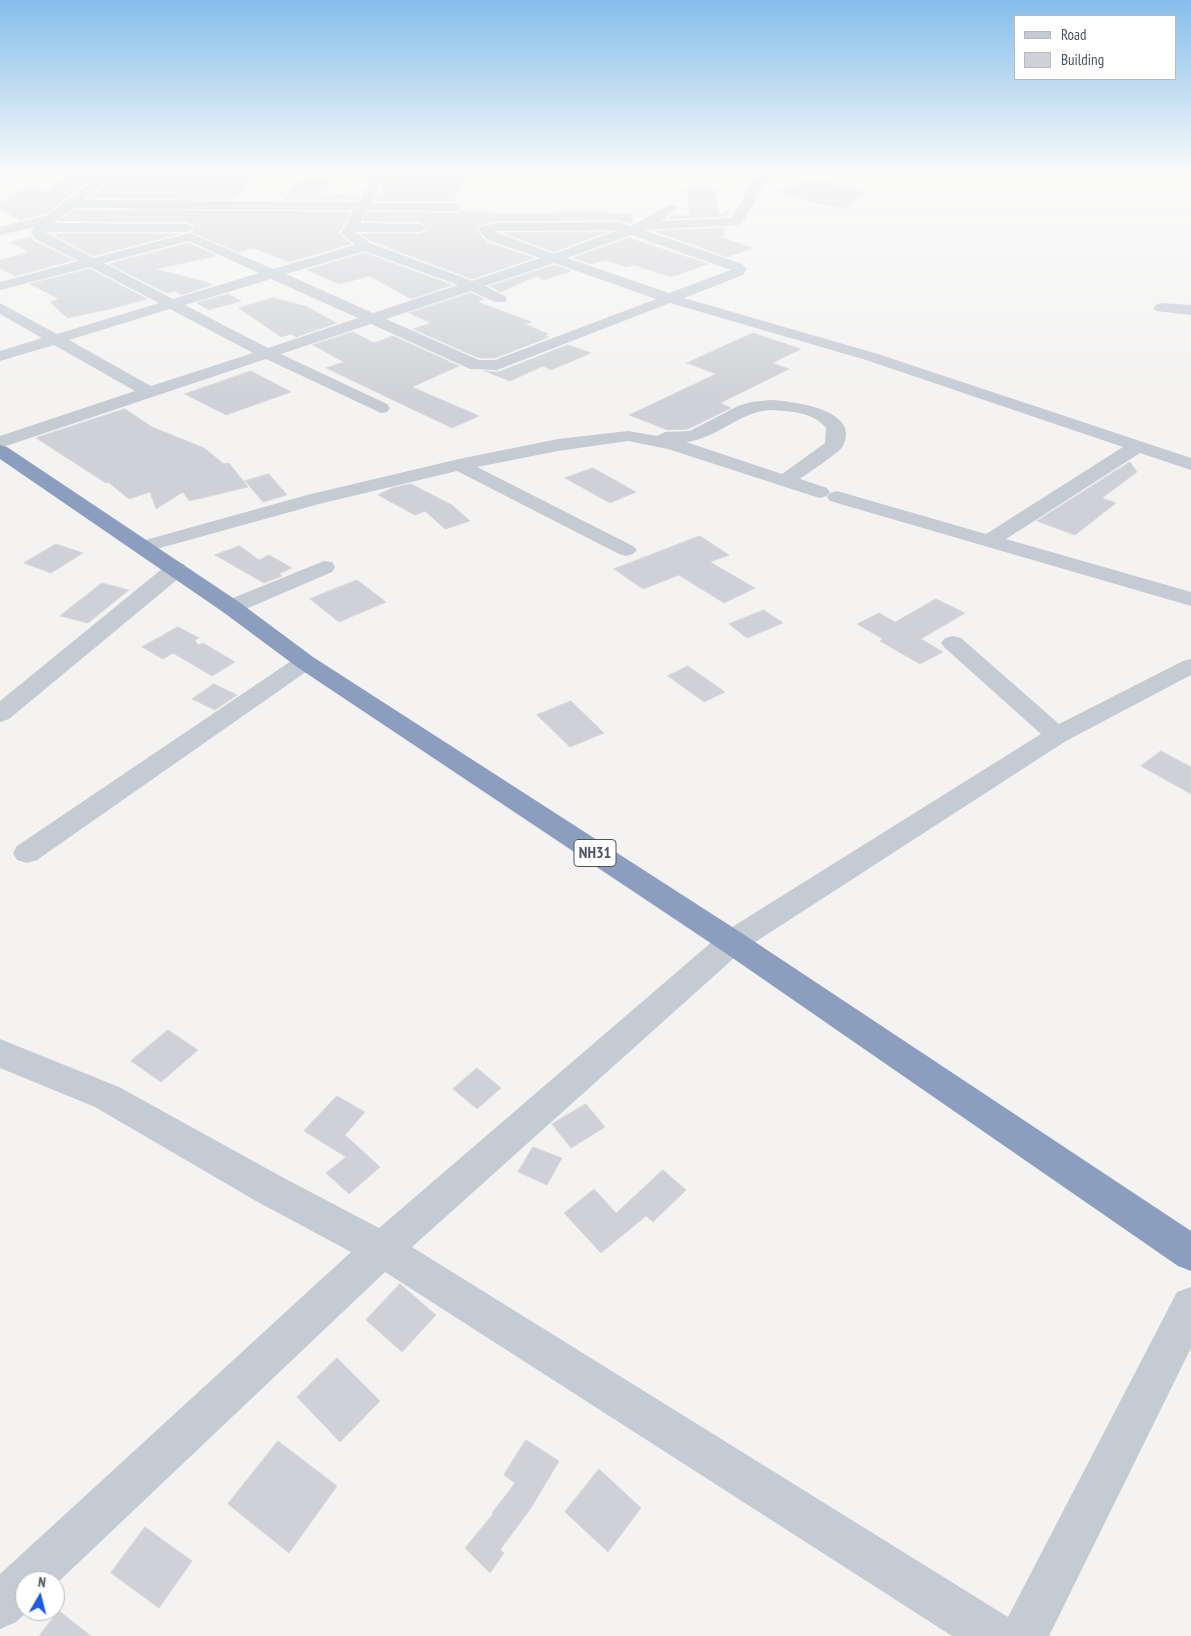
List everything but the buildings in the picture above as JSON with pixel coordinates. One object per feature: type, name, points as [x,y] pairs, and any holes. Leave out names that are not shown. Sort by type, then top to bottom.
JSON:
[{"type":"highway","name":"NH31","points":[[0,451],[176,569],[306,662],[732,942],[1191,1254]]},
{"type":"street","points":[[63,248],[268,354],[381,408]]},
{"type":"street","points":[[0,286],[146,248]]},
{"type":"street","points":[[215,248],[476,365],[486,367],[496,365],[672,299],[738,272],[740,269],[690,248]]},
{"type":"street","points":[[0,356],[357,248]]},
{"type":"street","points":[[371,248],[472,285],[500,299]]},
{"type":"street","points":[[526,248],[672,299],[872,357],[1191,464]]},
{"type":"street","points":[[0,442],[582,248]]},
{"type":"street","points":[[0,308],[149,392]]},
{"type":"street","points":[[1161,308],[1191,310]]},
{"type":"street","points":[[142,547],[314,499],[459,465],[558,445],[628,436],[649,438],[695,436],[749,408],[770,404],[787,405],[820,416],[832,423],[836,434],[834,446],[786,480]]},
{"type":"street","points":[[649,438],[989,542],[1191,599]]},
{"type":"street","points":[[989,542],[1138,446]]},
{"type":"street","points":[[459,465],[626,550]]},
{"type":"street","points":[[231,607],[324,567]]},
{"type":"street","points":[[0,714],[176,569]]},
{"type":"street","points":[[953,643],[1057,735]]},
{"type":"street","points":[[27,853],[306,662]]},
{"type":"street","points":[[38,1571],[382,1249],[732,942],[1057,735],[1191,666]]},
{"type":"street","points":[[2,1057],[107,1097],[269,1189],[382,1249],[995,1636]]},
{"type":"street","points":[[1024,1636],[1191,1306]]},
{"type":"street","points":[[0,1606],[15,1592]]}]
